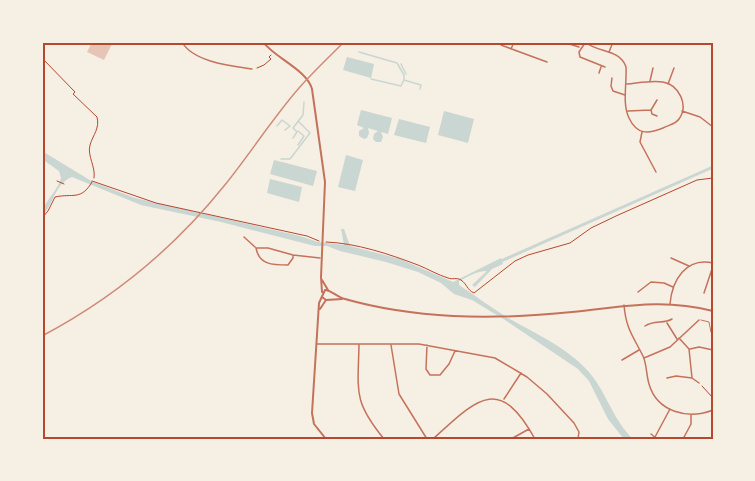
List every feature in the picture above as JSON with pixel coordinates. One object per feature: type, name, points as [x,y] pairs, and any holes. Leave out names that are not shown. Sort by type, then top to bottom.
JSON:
[{"type":"street","points":[[182,42],[189,52],[234,67],[252,69]]},
{"type":"street","points":[[263,42],[273,53],[310,82],[312,88],[324,164],[322,297],[318,311],[312,417],[316,428],[326,439]]},
{"type":"street","points":[[268,48],[269,42]]},
{"type":"street","points":[[511,50],[514,42]]},
{"type":"street","points":[[605,67],[580,57],[581,48],[585,42],[620,56],[624,61],[627,111],[633,124],[642,132],[651,133],[673,123],[680,117],[683,104],[679,94],[668,84],[650,82],[627,84]]},
{"type":"street","points":[[609,52],[613,42]]},
{"type":"street","points":[[566,43],[581,48]]},
{"type":"street","points":[[501,45],[547,62]]},
{"type":"street","points":[[599,73],[601,66]]},
{"type":"street","points":[[650,82],[653,68]]},
{"type":"street","points":[[668,84],[674,68]]},
{"type":"street","points":[[613,80],[613,91],[626,95]]},
{"type":"street","points":[[651,110],[657,100]]},
{"type":"street","points":[[627,111],[651,110]]},
{"type":"street","points":[[651,110],[652,114],[657,116]]},
{"type":"street","points":[[682,111],[700,117],[713,127]]},
{"type":"street","points":[[642,132],[640,142],[656,172]]},
{"type":"street","points":[[244,237],[250,240],[268,265],[288,265],[293,255]]},
{"type":"street","points":[[256,248],[268,248],[293,255],[321,258]]},
{"type":"street","points":[[670,258],[689,266]]},
{"type":"street","points":[[670,304],[673,287],[680,273],[689,266],[701,262],[713,265],[704,293]]},
{"type":"street","points":[[321,277],[328,290],[345,299],[418,313],[487,317],[522,316],[576,312],[624,305],[670,304],[713,311]]},
{"type":"street","points":[[638,292],[651,282],[664,283],[673,287]]},
{"type":"street","points":[[322,293],[328,290]]},
{"type":"street","points":[[318,311],[332,297],[332,293]]},
{"type":"street","points":[[322,297],[327,300],[345,299]]},
{"type":"street","points":[[624,305],[627,328],[644,358],[652,392],[659,401],[670,409],[690,415],[713,410]]},
{"type":"street","points":[[666,323],[672,319]]},
{"type":"street","points":[[644,358],[670,347],[699,320]]},
{"type":"street","points":[[645,326],[658,321],[666,323],[689,349],[692,378]]},
{"type":"street","points":[[316,344],[428,345],[495,358],[541,388],[574,423],[579,432],[578,439]]},
{"type":"street","points":[[359,344],[358,390],[361,404],[367,418],[384,439]]},
{"type":"street","points":[[390,344],[399,394],[427,439]]},
{"type":"street","points":[[428,345],[426,369],[430,375],[444,373],[455,351]]},
{"type":"street","points":[[689,349],[699,347],[713,350]]},
{"type":"street","points":[[622,360],[639,350]]},
{"type":"street","points":[[504,400],[521,373]]},
{"type":"street","points":[[667,378],[673,379],[679,376],[692,378],[699,383]]},
{"type":"street","points":[[433,439],[459,416],[493,398],[504,400],[516,410],[535,439]]},
{"type":"street","points":[[651,434],[656,438],[670,409]]},
{"type":"street","points":[[683,439],[691,424],[690,415]]},
{"type":"street","points":[[511,439],[530,429]]},
{"type":"lane","points":[[699,320],[709,322],[711,332]]},
{"type":"path","points":[[252,69],[264,65],[271,59],[269,57],[273,53]]},
{"type":"path","points":[[42,58],[75,92],[73,94],[97,117],[98,128],[90,148],[94,173],[87,191],[83,194],[54,197],[42,218]]},
{"type":"path","points":[[92,180],[156,202],[391,256],[452,279],[461,280],[474,293],[515,261],[570,243],[591,228],[616,216],[697,180],[713,178]]},
{"type":"path","points":[[57,181],[64,184]]},
{"type":"path","points":[[699,383],[713,398]]},
{"type":"shaded area","points":[[347,57],[374,64],[371,78],[343,70]]},
{"type":"shaded area","points":[[361,110],[392,118],[388,134],[381,132],[383,137],[381,142],[373,139],[374,134],[378,131],[368,128],[367,138],[359,136],[359,131],[364,128],[357,125]]},
{"type":"shaded area","points":[[444,111],[474,119],[468,143],[438,135]]},
{"type":"shaded area","points":[[399,119],[430,127],[426,143],[394,135]]},
{"type":"shaded area","points":[[42,151],[93,182],[135,198],[318,242],[344,245],[341,229],[344,229],[350,246],[400,259],[453,282],[501,258],[503,264],[492,269],[475,287],[472,285],[487,271],[476,273],[459,281],[459,285],[579,362],[594,378],[620,423],[633,439],[624,439],[608,419],[589,381],[578,369],[505,320],[472,300],[454,294],[441,283],[418,272],[327,246],[315,246],[221,222],[141,205],[72,177],[58,189],[42,217],[44,207],[61,178],[59,171],[42,159]]},
{"type":"shaded area","points":[[346,155],[363,160],[355,191],[338,187]]},
{"type":"shaded area","points":[[274,160],[317,171],[313,186],[270,174]]},
{"type":"shaded area","points":[[270,179],[302,187],[299,202],[267,193]]},
{"type":"building","points":[[92,42],[113,42],[104,60],[87,52]]},
{"type":"waterway","points":[[359,52],[397,63],[404,75],[404,80]]},
{"type":"waterway","points":[[401,64],[406,74]]},
{"type":"waterway","points":[[371,79],[401,86],[404,80],[421,85],[420,89]]},
{"type":"waterway","points":[[293,138],[297,132],[293,128],[303,115],[304,102]]},
{"type":"waterway","points":[[277,126],[282,120],[290,126]]},
{"type":"waterway","points":[[281,159],[290,159],[310,133],[298,121]]},
{"type":"waterway","points":[[285,130],[290,126]]},
{"type":"waterway","points":[[298,131],[304,136],[298,145]]},
{"type":"waterway","points":[[501,261],[713,167]]},
{"type":"railway","points":[[42,336],[93,306],[141,270],[185,230],[224,186],[299,88],[344,42]]}]
